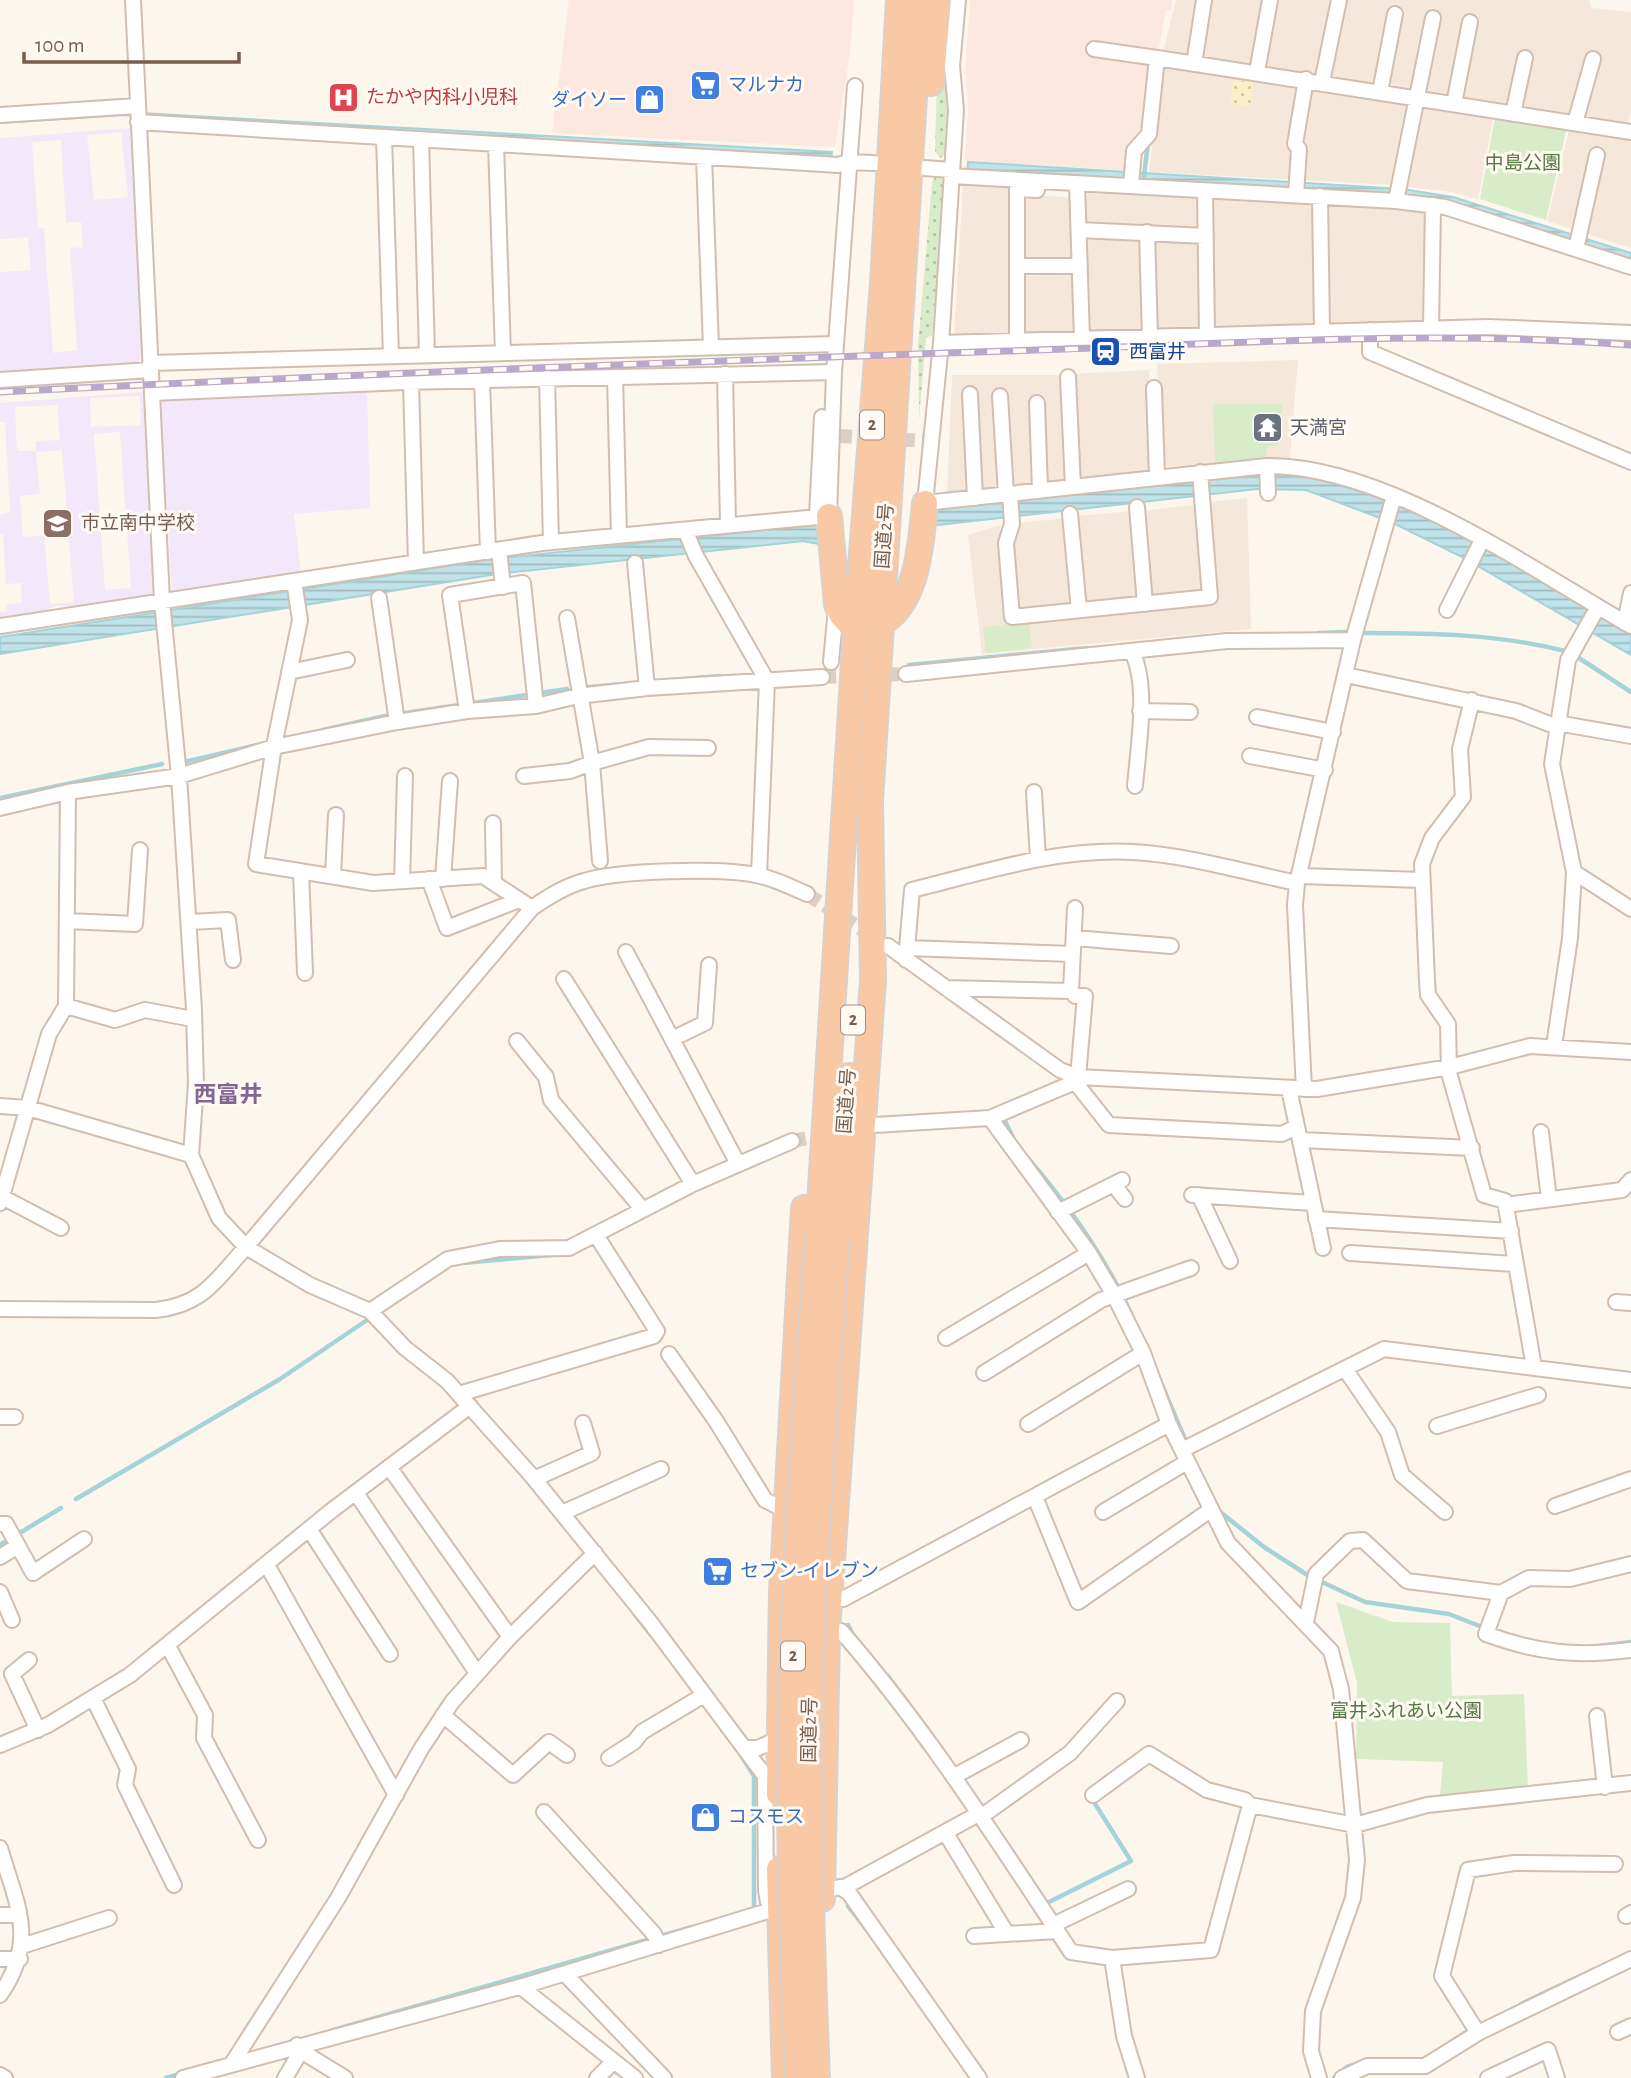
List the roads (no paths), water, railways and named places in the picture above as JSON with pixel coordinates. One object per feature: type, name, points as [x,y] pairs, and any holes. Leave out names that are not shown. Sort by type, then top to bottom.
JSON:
[{"type":"highway","points":[[860,568],[858,453],[885,0]]},
{"type":"highway","name":"国道2号","points":[[817,2078],[810,1868],[810,1721],[839,900],[867,627],[892,453],[892,284],[899,0]]},
{"type":"highway","name":"国道2号","points":[[798,2078],[790,1866],[790,1719],[795,1598],[827,1236],[870,803],[867,627],[860,568],[920,0]]},
{"type":"highway","points":[[892,453],[906,394],[939,0]]},
{"type":"highway","points":[[823,516],[837,604],[841,614],[867,627],[895,615],[905,596],[918,554],[925,503]]},
{"type":"highway","points":[[829,2078],[832,1889],[827,1630],[873,979],[870,803]]},
{"type":"highway","points":[[785,2078],[779,1909],[778,1739],[782,1573],[824,937],[839,900]]},
{"type":"highway","points":[[782,1573],[830,1587]]},
{"type":"street","points":[[133,0],[164,628],[179,776],[189,922],[196,1084],[191,1155],[219,1218],[246,1247],[310,1285],[370,1311],[405,1348],[459,1394],[595,1553],[700,1698],[747,1748],[765,1776],[766,1890],[768,1902],[779,1909]]},
{"type":"street","points":[[958,0],[953,66],[956,110],[941,343],[929,441],[925,503],[1009,496],[1157,477],[1268,468],[1318,469],[1392,499],[1480,543],[1628,625],[1631,593]]},
{"type":"street","points":[[1194,64],[1204,0]]},
{"type":"street","points":[[1257,72],[1270,0]]},
{"type":"street","points":[[1322,82],[1339,0]]},
{"type":"street","points":[[1380,92],[1395,14]]},
{"type":"street","points":[[1396,194],[1433,18]]},
{"type":"street","points":[[1454,104],[1470,22]]},
{"type":"street","points":[[1094,49],[1631,130]]},
{"type":"street","points":[[1131,178],[1134,151],[1149,134],[1157,58]]},
{"type":"street","points":[[1513,114],[1525,58]]},
{"type":"street","points":[[1575,123],[1593,59]]},
{"type":"street","points":[[1296,189],[1299,149],[1295,144],[1306,79]]},
{"type":"street","points":[[823,516],[836,436],[834,372],[855,86]]},
{"type":"street","points":[[0,115],[138,114],[384,137],[838,165],[848,162],[874,163]]},
{"type":"street","points":[[384,137],[391,356]]},
{"type":"street","points":[[421,139],[427,355]]},
{"type":"street","points":[[496,144],[503,353]]},
{"type":"street","points":[[1578,243],[1597,155]]},
{"type":"street","points":[[704,157],[711,347]]},
{"type":"street","points":[[924,168],[1077,187]]},
{"type":"street","points":[[1017,340],[1017,189],[1077,187],[1131,178],[1205,191],[1296,189],[1320,196],[1396,194],[1578,243],[1631,267]]},
{"type":"street","points":[[1077,187],[1082,339]]},
{"type":"street","points":[[1205,191],[1207,335]]},
{"type":"street","points":[[1320,196],[1322,332]]},
{"type":"street","points":[[1431,328],[1433,205]]},
{"type":"street","points":[[1079,230],[1206,236]]},
{"type":"street","points":[[1147,232],[1150,337]]},
{"type":"street","points":[[1017,266],[1080,266]]},
{"type":"street","points":[[941,343],[1431,328],[1523,328],[1631,333]]},
{"type":"street","points":[[1370,330],[1370,352],[1631,461]]},
{"type":"street","points":[[0,380],[150,366],[391,356],[836,344]]},
{"type":"street","points":[[152,393],[411,382],[834,372]]},
{"type":"street","points":[[725,374],[728,525]]},
{"type":"street","points":[[615,377],[619,535]]},
{"type":"street","points":[[1068,377],[1073,486]]},
{"type":"street","points":[[547,378],[551,542]]},
{"type":"street","points":[[482,380],[495,552],[502,581]]},
{"type":"street","points":[[411,382],[416,562]]},
{"type":"street","points":[[1154,388],[1157,477]]},
{"type":"street","points":[[970,394],[975,498]]},
{"type":"street","points":[[1000,396],[1012,517],[1006,543],[1012,617],[1210,597],[1200,474]]},
{"type":"street","points":[[1037,404],[1040,490]]},
{"type":"street","points":[[822,417],[823,516]]},
{"type":"street","points":[[1268,468],[1268,491]]},
{"type":"street","points":[[1323,1248],[1298,1133],[1295,905],[1298,880],[1353,640],[1392,499]]},
{"type":"street","points":[[1137,507],[1145,604]]},
{"type":"street","points":[[1070,514],[1079,610]]},
{"type":"street","points":[[0,626],[163,605],[551,542],[686,532],[823,516]]},
{"type":"street","points":[[686,532],[694,551],[766,676],[759,875]]},
{"type":"street","points":[[1447,610],[1468,562],[1480,543]]},
{"type":"street","points":[[635,563],[647,688]]},
{"type":"street","points":[[466,711],[450,596],[502,581],[523,583],[535,698]]},
{"type":"street","points":[[294,585],[300,620],[277,729],[256,864],[373,883],[483,876],[532,908]]},
{"type":"street","points":[[379,598],[397,721]]},
{"type":"street","points":[[831,662],[837,604]]},
{"type":"street","points":[[1554,1046],[1570,938],[1574,872],[1552,764],[1568,660],[1596,609]]},
{"type":"street","points":[[567,618],[578,696],[592,763],[600,861]]},
{"type":"street","points":[[906,674],[1227,641],[1353,640]]},
{"type":"street","points":[[1132,652],[1139,666],[1140,711],[1135,786]]},
{"type":"street","points":[[289,672],[348,660]]},
{"type":"street","points":[[1346,675],[1472,700],[1557,725],[1631,736]]},
{"type":"street","points":[[0,808],[68,792],[179,776],[274,747],[397,721],[535,698],[766,676],[822,677]]},
{"type":"street","points":[[1472,700],[1460,749],[1463,797],[1425,852],[1422,880],[1428,995],[1448,1024],[1449,1073],[1484,1195],[1505,1201],[1534,1367]]},
{"type":"street","points":[[1140,711],[1190,712]]},
{"type":"street","points":[[1257,717],[1333,732]]},
{"type":"street","points":[[524,776],[570,771],[649,747],[708,748]]},
{"type":"street","points":[[1250,756],[1325,770]]},
{"type":"street","points":[[402,881],[405,776]]},
{"type":"street","points":[[450,781],[436,879],[447,928],[519,900]]},
{"type":"street","points":[[61,1228],[1,1194],[49,1034],[66,1006],[68,792]]},
{"type":"street","points":[[1034,792],[1038,859]]},
{"type":"street","points":[[333,876],[336,815]]},
{"type":"street","points":[[493,823],[494,883]]},
{"type":"street","points":[[67,921],[135,924],[140,850]]},
{"type":"street","points":[[906,954],[912,891],[1038,859],[1088,853],[1137,852],[1298,880],[1422,880]]},
{"type":"street","points":[[301,871],[305,974]]},
{"type":"street","points":[[1574,872],[1631,909]]},
{"type":"street","points":[[0,1309],[181,1307],[200,1297],[246,1247],[532,908],[554,894],[584,880],[624,874],[737,873],[759,875],[807,894]]},
{"type":"street","points":[[945,988],[1071,991],[1075,908]]},
{"type":"street","points":[[189,922],[228,920],[233,960]]},
{"type":"street","points":[[1074,938],[1171,946]]},
{"type":"street","points":[[888,946],[906,954],[945,988],[1076,1079],[1108,1125],[1298,1133],[1472,1148]]},
{"type":"street","points":[[626,952],[738,1164]]},
{"type":"street","points":[[906,954],[1073,954]]},
{"type":"street","points":[[672,1039],[705,1023],[709,965]]},
{"type":"street","points":[[564,979],[693,1184]]},
{"type":"street","points":[[1075,996],[1085,996],[1076,1079]]},
{"type":"street","points":[[66,1006],[115,1020],[145,1010],[193,1019]]},
{"type":"street","points":[[517,1041],[547,1077],[551,1100],[643,1210]]},
{"type":"street","points":[[875,1125],[990,1118],[1076,1079],[1296,1089],[1347,1086],[1450,1067],[1530,1046],[1631,1052]]},
{"type":"street","points":[[0,1106],[28,1108],[191,1155]]},
{"type":"street","points":[[990,1118],[1089,1253],[1116,1296],[1143,1353],[1169,1424],[1187,1451],[1209,1511],[1228,1543],[1331,1650],[1341,1689],[1357,1860],[1353,1898],[1315,2000],[1311,2023],[1311,2051],[1319,2078]]},
{"type":"street","points":[[1541,1132],[1549,1199]]},
{"type":"street","points":[[370,1311],[448,1259],[500,1249],[569,1248],[599,1240],[643,1210],[693,1184],[792,1141]]},
{"type":"street","points":[[1506,1205],[1622,1190],[1631,1180]]},
{"type":"street","points":[[1059,1211],[1118,1182],[1125,1199]]},
{"type":"street","points":[[1230,1261],[1196,1195],[1312,1203]]},
{"type":"street","points":[[1316,1219],[1511,1231]]},
{"type":"street","points":[[459,1394],[654,1336],[657,1331],[599,1240]]},
{"type":"street","points":[[946,1338],[1089,1253]]},
{"type":"street","points":[[1350,1253],[1514,1264]]},
{"type":"street","points":[[984,1373],[1101,1300],[1191,1268]]},
{"type":"street","points":[[1616,1303],[1631,1303]]},
{"type":"street","points":[[1103,1512],[1187,1451],[1384,1349],[1631,1380]]},
{"type":"street","points":[[1028,1424],[1143,1353]]},
{"type":"street","points":[[669,1354],[716,1421],[765,1500],[785,1510]]},
{"type":"street","points":[[1345,1369],[1388,1432],[1402,1475],[1445,1512]]},
{"type":"street","points":[[1437,1426],[1538,1395]]},
{"type":"street","points":[[0,1745],[38,1730],[130,1675],[309,1530],[470,1406]]},
{"type":"street","points":[[534,1479],[592,1453],[583,1423]]},
{"type":"street","points":[[830,1587],[843,1599],[1169,1424]]},
{"type":"street","points":[[389,1467],[510,1637]]},
{"type":"street","points":[[562,1513],[661,1469]]},
{"type":"street","points":[[1555,1506],[1631,1479]]},
{"type":"street","points":[[356,1493],[477,1673]]},
{"type":"street","points":[[1035,1497],[1079,1602],[1209,1511]]},
{"type":"street","points":[[0,1524],[6,1524],[33,1573],[84,1539]]},
{"type":"street","points":[[309,1530],[390,1654]]},
{"type":"street","points":[[1306,1622],[1315,1578],[1350,1542],[1363,1540],[1407,1581],[1502,1593],[1529,1577],[1570,1579],[1631,1564]]},
{"type":"street","points":[[0,1557],[18,1546]]},
{"type":"street","points":[[222,2070],[338,1898],[443,1715],[510,1637],[595,1553]]},
{"type":"street","points":[[267,1565],[396,1795]]},
{"type":"street","points":[[0,1592],[12,1620]]},
{"type":"street","points":[[1502,1593],[1486,1634],[1541,1652],[1578,1654],[1631,1650]]},
{"type":"street","points":[[827,1630],[841,1630],[902,1704],[955,1776],[1071,1952],[1112,1958],[1211,1950],[1250,1805]]},
{"type":"street","points":[[168,1646],[205,1715],[204,1738],[258,1840]]},
{"type":"street","points":[[29,1660],[12,1674],[38,1730]]},
{"type":"street","points":[[93,1698],[128,1769],[125,1785],[174,1885]]},
{"type":"street","points":[[609,1758],[634,1742],[642,1732],[700,1698]]},
{"type":"street","points":[[183,2078],[222,2070],[521,1987],[565,1974],[656,1940],[779,1909],[832,1889],[981,1815],[1070,1753],[1118,1701]]},
{"type":"street","points":[[443,1715],[513,1775],[549,1742],[567,1755]]},
{"type":"street","points":[[1597,1716],[1604,1782]]},
{"type":"street","points":[[747,1748],[758,1748],[778,1739]]},
{"type":"street","points":[[955,1776],[1021,1740]]},
{"type":"street","points":[[1093,1795],[1149,1754],[1207,1790],[1245,1800],[1250,1805],[1355,1821],[1427,1805],[1604,1782],[1631,1783]]},
{"type":"street","points":[[544,1812],[656,1940]]},
{"type":"street","points":[[945,1832],[1007,1934]]},
{"type":"street","points":[[0,1848],[23,1929],[21,1952],[0,1995]]},
{"type":"street","points":[[1476,2029],[1442,1976],[1468,1870],[1514,1863],[1615,1864]]},
{"type":"street","points":[[832,1889],[979,2078]]},
{"type":"street","points":[[974,1936],[1055,1928],[1129,1889]]},
{"type":"street","points":[[0,1915],[19,1915]]},
{"type":"street","points":[[0,1959],[109,1918]]},
{"type":"street","points":[[1112,1958],[1124,2036],[1137,2078]]},
{"type":"street","points":[[1342,2078],[1367,2066],[1425,2066],[1476,2029],[1631,1959]]},
{"type":"street","points":[[565,1974],[664,2078]]},
{"type":"street","points":[[521,1987],[635,2078]]},
{"type":"street","points":[[285,2078],[299,2048]]},
{"type":"street","points":[[299,2048],[345,2078]]},
{"type":"street","points":[[1488,2078],[1548,2050],[1557,2078]]},
{"type":"street","points":[[597,2078],[613,2062]]},
{"type":"street","points":[[1427,2078],[1434,2062]]},
{"type":"street","points":[[0,2076],[5,2078]]},
{"type":"water","points":[[123,112],[832,152],[831,159],[123,115],[0,123],[0,120]]},
{"type":"water","points":[[968,162],[1402,189],[1453,197],[1631,253],[1631,263],[1452,203],[967,173]]},
{"type":"water","points":[[1261,472],[1308,477],[1356,490],[1453,532],[1631,634],[1631,655],[1464,558],[1393,523],[1306,490],[1257,489],[929,526],[937,508]]},
{"type":"water","points":[[821,524],[824,545],[803,541],[497,574],[0,654],[0,637],[493,559]]},
{"type":"waterway","points":[[1144,176],[1148,142]]},
{"type":"waterway","points":[[1319,633],[1346,632]]},
{"type":"waterway","points":[[1362,633],[1490,638],[1565,651]]},
{"type":"waterway","points":[[909,665],[1087,648]]},
{"type":"waterway","points":[[1579,658],[1631,692]]},
{"type":"waterway","points":[[589,687],[720,676]]},
{"type":"waterway","points":[[323,730],[385,716],[567,689]]},
{"type":"waterway","points":[[180,763],[257,745]]},
{"type":"waterway","points":[[0,798],[162,764]]},
{"type":"waterway","points":[[1005,1121],[1015,1142]]},
{"type":"waterway","points":[[1027,1157],[1088,1236],[1126,1302],[1136,1325]]},
{"type":"waterway","points":[[463,1263],[572,1253]]},
{"type":"waterway","points":[[76,1499],[280,1379],[367,1320]]},
{"type":"waterway","points":[[1159,1378],[1187,1444]]},
{"type":"waterway","points":[[18,1534],[61,1508]]},
{"type":"waterway","points":[[1219,1511],[1264,1547],[1309,1576],[1365,1602],[1449,1614],[1482,1627]]},
{"type":"waterway","points":[[0,1545],[8,1540]]},
{"type":"waterway","points":[[633,1612],[651,1635]]},
{"type":"waterway","points":[[848,1625],[855,1638]]},
{"type":"waterway","points":[[1590,1647],[1631,1642]]},
{"type":"waterway","points":[[888,1676],[908,1703]]},
{"type":"waterway","points":[[740,1754],[754,1776],[754,1910],[751,1911]]},
{"type":"waterway","points":[[1045,1904],[1131,1861],[1092,1799]]},
{"type":"waterway","points":[[848,1906],[868,1931]]},
{"type":"waterway","points":[[330,2031],[692,1927]]},
{"type":"waterway","points":[[1521,2004],[1595,1969]]},
{"type":"waterway","points":[[1451,2042],[1472,2028]]},
{"type":"waterway","points":[[1334,2078],[1347,2067],[1363,2062]]},
{"type":"waterway","points":[[166,2078],[180,2074]]},
{"type":"tunnel","points":[[838,436],[926,441]]},
{"type":"tunnel","points":[[822,677],[906,674]]},
{"type":"tunnel","points":[[807,894],[875,938]]},
{"type":"tunnel","points":[[792,1141],[829,1134]]},
{"type":"railway","points":[[0,392],[504,369],[1320,340],[1475,338],[1631,345]]},
{"type":"place","name":"マルナカ","points":[[705,85]]},
{"type":"place","name":"たかや内科小児科","points":[[343,97]]},
{"type":"place","name":"ダイソー","points":[[650,100]]},
{"type":"place","name":"西富井","points":[[1106,352]]},
{"type":"place","name":"天満宮","points":[[1267,428]]},
{"type":"place","name":"市立南中学校","points":[[58,523]]},
{"type":"place","name":"セブン-イレブン","points":[[717,1571]]},
{"type":"place","name":"コスモス","points":[[705,1817]]},
{"type":"district","name":"西富井","points":[[228,1095]]},
{"type":"park label","name":"中島公園","points":[[1523,163]]},
{"type":"park label","name":"富井ふれあい公園","points":[[1406,1711]]}]
